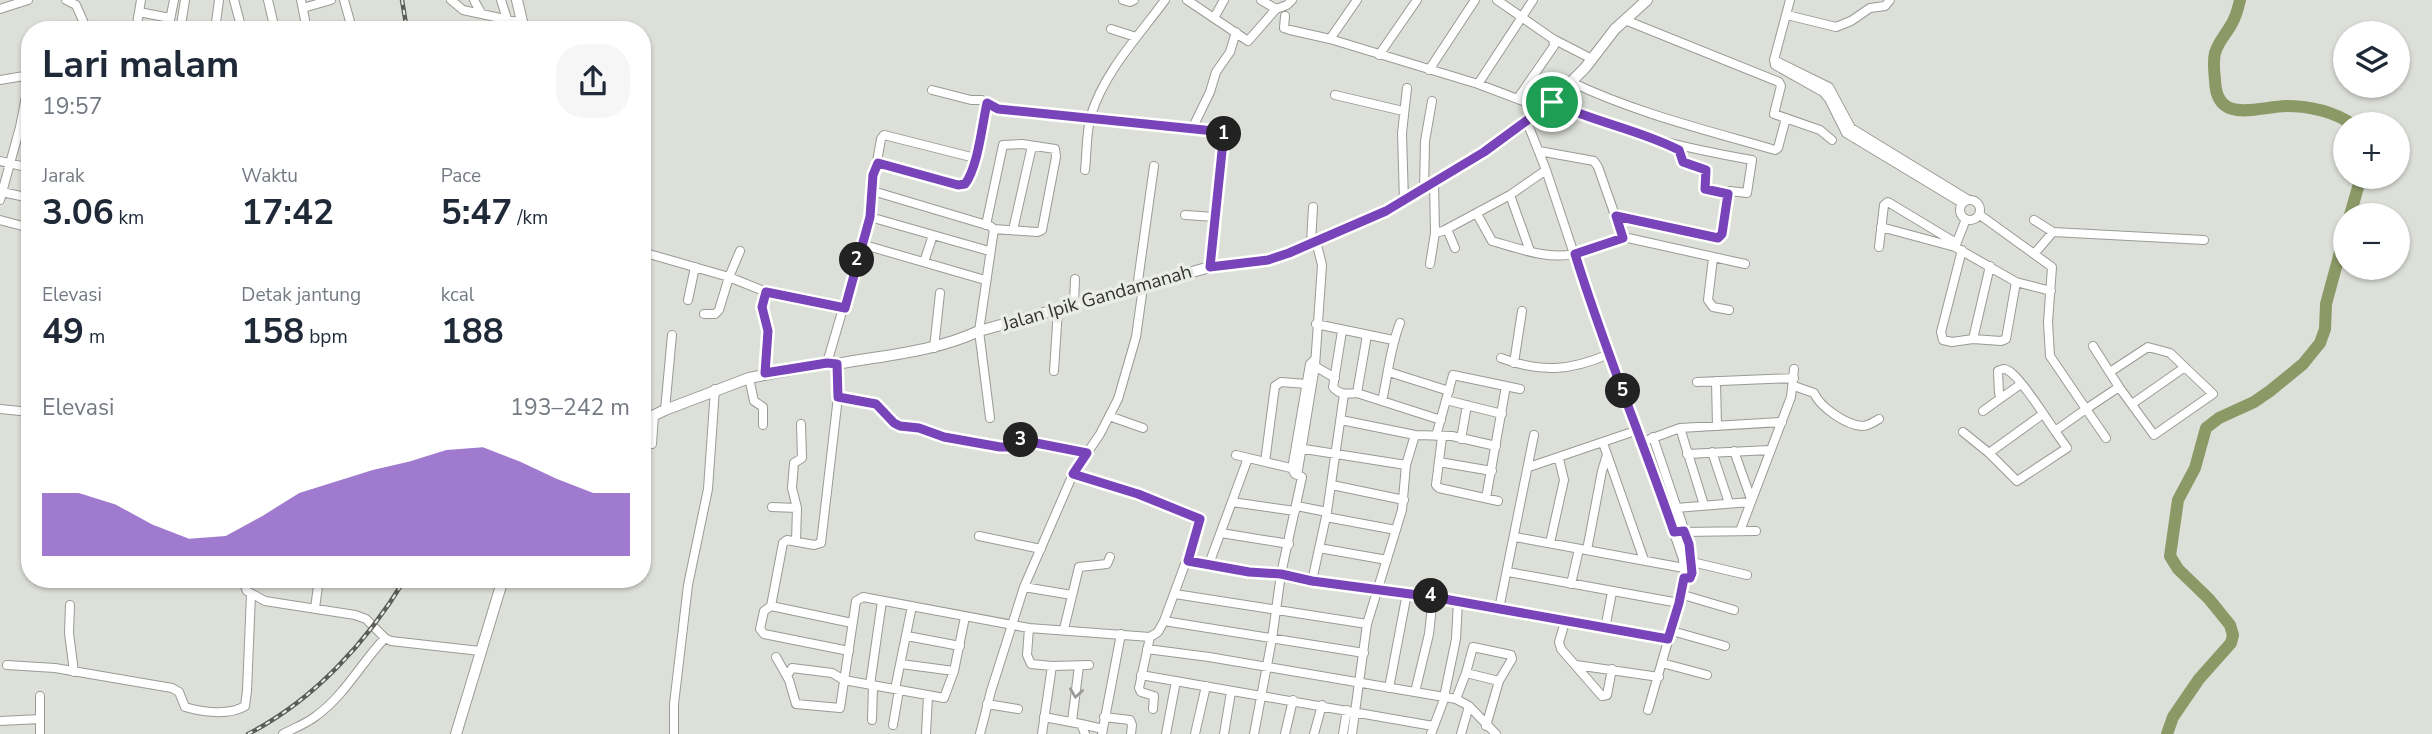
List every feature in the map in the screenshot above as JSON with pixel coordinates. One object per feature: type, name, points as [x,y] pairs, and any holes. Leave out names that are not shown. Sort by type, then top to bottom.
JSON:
[{"type":"street","points":[[0,9],[14,2],[28,0]]},
{"type":"street","points":[[66,0],[76,5],[83,21]]},
{"type":"street","points":[[138,21],[141,0]]},
{"type":"street","points":[[170,21],[174,0]]},
{"type":"street","points":[[182,21],[185,0]]},
{"type":"street","points":[[216,21],[219,0]]},
{"type":"street","points":[[234,0],[240,21]]},
{"type":"street","points":[[268,0],[273,21]]},
{"type":"street","points":[[302,4],[331,0]]},
{"type":"street","points":[[344,0],[350,21]]},
{"type":"street","points":[[451,0],[464,10],[512,21]]},
{"type":"street","points":[[474,0],[481,13]]},
{"type":"street","points":[[501,0],[507,19]]},
{"type":"street","points":[[517,0],[522,21]]},
{"type":"street","points":[[1124,0],[1134,0]]},
{"type":"street","points":[[1085,170],[1090,117],[1118,61],[1165,0]]},
{"type":"street","points":[[1187,0],[1248,41],[1276,9],[1292,0]]},
{"type":"street","points":[[1214,18],[1224,0]]},
{"type":"street","points":[[1261,0],[1276,9]]},
{"type":"street","points":[[1331,39],[1357,0]]},
{"type":"street","points":[[1379,55],[1417,0]]},
{"type":"street","points":[[1429,69],[1475,0]]},
{"type":"street","points":[[1497,0],[1553,39],[1592,59]]},
{"type":"street","points":[[1478,85],[1533,0]]},
{"type":"street","name":"Jalan Ipik Gandamanah","points":[[651,416],[715,389],[765,373],[934,348],[979,331],[1210,267],[1268,260],[1314,242],[1404,202],[1529,121],[1548,106],[1625,20],[1647,0]]},
{"type":"street","points":[[1790,0],[1775,65],[1826,89],[1846,133],[1965,201],[1978,204],[1980,215],[1975,220],[1966,219],[1961,214],[1965,201]]},
{"type":"street","points":[[1787,15],[1836,27],[1870,8],[1885,6],[1890,0]]},
{"type":"street","points":[[139,12],[170,18]]},
{"type":"street","points":[[1285,16],[1284,27],[1290,30],[1331,39],[1659,140],[1752,160],[1747,193],[1729,191],[1722,234],[1718,238],[1616,216]]},
{"type":"street","points":[[1625,20],[1779,82],[1781,86],[1774,113],[1820,130],[1832,140]]},
{"type":"street","points":[[1111,29],[1136,37]]},
{"type":"street","points":[[1192,130],[1210,92],[1216,72],[1230,52],[1236,32]]},
{"type":"street","points":[[1518,98],[1554,46],[1553,39]]},
{"type":"street","points":[[0,80],[21,76]]},
{"type":"street","points":[[1571,82],[1655,116],[1775,150],[1778,148],[1786,118]]},
{"type":"street","points":[[1404,202],[1403,111],[1407,88]]},
{"type":"street","points":[[932,90],[971,100],[982,100],[998,109],[1224,132],[1210,267]]},
{"type":"street","points":[[1335,94],[1403,111]]},
{"type":"street","points":[[1424,189],[1425,141],[1432,101]]},
{"type":"street","points":[[878,163],[962,185],[969,178],[987,103]]},
{"type":"street","points":[[1529,121],[1593,311],[1683,559],[1684,578],[1648,710]]},
{"type":"street","points":[[21,123],[1,196],[21,197]]},
{"type":"street","points":[[849,651],[764,634],[760,629],[764,611],[771,606],[783,543],[787,540],[818,546],[821,544],[838,397],[832,363],[870,217],[873,175],[878,163],[881,139],[884,135],[975,158]]},
{"type":"street","points":[[1659,140],[1679,150],[1683,162],[1705,169],[1705,189],[1728,194]]},
{"type":"street","points":[[873,191],[990,227],[1037,232],[1043,227],[1056,152],[1052,148],[1006,144],[1002,146],[990,227],[979,331],[989,418]]},
{"type":"street","points":[[1013,230],[1032,146]]},
{"type":"street","points":[[1541,152],[1594,161],[1623,238]]},
{"type":"street","points":[[0,161],[21,164]]},
{"type":"street","points":[[980,734],[1024,587],[1073,474],[1118,399],[1130,363],[1139,322],[1140,287],[1154,166]]},
{"type":"street","points":[[1435,233],[1477,214],[1546,170]]},
{"type":"street","points":[[1430,264],[1435,233],[1434,182]]},
{"type":"street","points":[[1510,195],[1530,251]]},
{"type":"street","points":[[1879,247],[1884,205],[1888,202],[2016,282],[2051,291]]},
{"type":"street","points":[[1295,471],[1313,363],[1322,265],[1314,242],[1313,207]]},
{"type":"street","points":[[1477,214],[1492,242],[1550,256],[1575,254],[1623,238],[1745,264]]},
{"type":"street","points":[[1185,215],[1215,217]]},
{"type":"street","points":[[1980,215],[2052,267],[2048,321],[2050,356],[2106,438]]},
{"type":"street","points":[[870,217],[989,251]]},
{"type":"street","points":[[1966,219],[1957,247],[1941,335],[1943,340],[1952,342],[2006,339],[2016,282]]},
{"type":"street","points":[[0,220],[21,226]]},
{"type":"street","points":[[2034,220],[2053,232],[2204,240]]},
{"type":"street","points":[[1881,228],[1957,247]]},
{"type":"street","points":[[1447,229],[1455,248]]},
{"type":"street","points":[[2035,253],[2053,232]]},
{"type":"street","points":[[924,262],[933,235]]},
{"type":"street","points":[[861,244],[985,280]]},
{"type":"street","points":[[704,314],[715,314],[719,310],[740,251]]},
{"type":"street","points":[[651,255],[729,277],[766,292],[845,308]]},
{"type":"street","points":[[1713,258],[1708,300],[1713,307],[1730,310]]},
{"type":"street","points":[[1973,339],[1990,266]]},
{"type":"street","points":[[688,300],[695,267]]},
{"type":"street","points":[[1074,304],[1075,279]]},
{"type":"street","points":[[765,373],[768,331],[762,307],[766,292]]},
{"type":"street","points":[[934,348],[940,293]]},
{"type":"street","points":[[1054,371],[1058,309]]},
{"type":"street","points":[[1514,363],[1522,311]]},
{"type":"street","points":[[1382,401],[1393,340],[1400,323]]},
{"type":"street","points":[[1316,324],[1393,340]]},
{"type":"street","points":[[1342,331],[1333,387],[1344,394],[1357,393],[1441,420]]},
{"type":"street","points":[[665,410],[672,335]]},
{"type":"street","points":[[1357,393],[1367,335]]},
{"type":"street","points":[[2094,346],[2119,387],[2154,435],[2213,394],[2170,353],[2148,347],[2110,372]]},
{"type":"street","points":[[1501,358],[1514,363],[1558,370],[1609,354]]},
{"type":"street","points":[[1313,363],[1335,378]]},
{"type":"street","points":[[1306,406],[1306,384],[1313,363]]},
{"type":"street","points":[[2132,404],[2185,368]]},
{"type":"street","points":[[1963,432],[2017,481],[2067,448],[2021,384],[2011,372],[2003,369],[1998,371],[2001,398]]},
{"type":"street","points":[[1389,372],[1467,405],[1502,414]]},
{"type":"street","points":[[1498,501],[1439,488],[1436,485],[1441,420],[1455,374],[1520,389]]},
{"type":"street","points":[[749,378],[754,401],[763,407],[763,425]]},
{"type":"street","points":[[1740,531],[1782,422],[1794,378]]},
{"type":"street","points":[[1697,382],[1794,378],[1835,414],[1861,426],[1867,426],[1879,419]]},
{"type":"street","points":[[1265,462],[1275,386],[1281,382],[1306,384]]},
{"type":"street","points":[[1716,382],[1717,426]]},
{"type":"street","points":[[1983,411],[2021,384]]},
{"type":"street","points":[[1486,498],[1506,386]]},
{"type":"street","points":[[2055,431],[2119,387]]},
{"type":"street","points":[[674,734],[674,704],[688,585],[708,489],[715,389]]},
{"type":"street","points":[[1312,581],[1327,515],[1344,394]]},
{"type":"street","points":[[838,397],[876,404],[894,423],[944,437],[1005,447],[1014,439],[1034,439],[1087,453]]},
{"type":"street","points":[[1461,439],[1467,405]]},
{"type":"street","points":[[0,409],[21,411]]},
{"type":"street","points":[[1989,453],[2043,414]]},
{"type":"street","points":[[652,444],[654,415]]},
{"type":"street","points":[[1109,416],[1143,428]]},
{"type":"street","points":[[1341,419],[1415,435],[1452,436],[1496,446]]},
{"type":"street","points":[[1642,441],[1679,428],[1782,422]]},
{"type":"street","points":[[796,542],[797,508],[792,488],[794,463],[802,458],[801,424]]},
{"type":"street","points":[[1679,428],[1704,505]]},
{"type":"street","points":[[1529,467],[1638,430]]},
{"type":"street","points":[[1343,734],[1360,683],[1367,624],[1404,500],[1406,465],[1415,435]]},
{"type":"street","points":[[1499,609],[1534,435]]},
{"type":"street","points":[[1653,438],[1692,562],[1691,576],[1684,578]]},
{"type":"street","points":[[1603,443],[1644,560]]},
{"type":"street","points":[[1298,448],[1406,465]]},
{"type":"street","points":[[1687,454],[1770,450]]},
{"type":"street","points":[[1734,451],[1750,501]]},
{"type":"street","points":[[1712,452],[1730,503]]},
{"type":"street","points":[[1571,584],[1583,550],[1607,455]]},
{"type":"street","points":[[1236,456],[1295,471],[1302,477],[1281,574],[1254,734]]},
{"type":"street","points":[[1209,564],[1248,458]]},
{"type":"street","points":[[1550,543],[1564,480],[1559,459]]},
{"type":"street","points":[[1438,462],[1492,471]]},
{"type":"street","points":[[776,657],[787,676],[796,704],[840,708],[852,623],[856,601],[860,597],[1029,628],[1150,636],[1158,632],[1188,561],[1201,523],[1198,517],[1138,494],[1073,474]]},
{"type":"street","points":[[1332,485],[1404,500]]},
{"type":"street","points":[[1676,508],[1750,501]]},
{"type":"street","points":[[1232,502],[1296,508],[1396,530]]},
{"type":"street","points":[[772,507],[797,508]]},
{"type":"street","points":[[1674,532],[1756,531]]},
{"type":"street","points":[[1221,533],[1289,544]]},
{"type":"street","points":[[979,536],[1041,549]]},
{"type":"street","points":[[1515,537],[1684,568]]},
{"type":"street","points":[[1320,548],[1387,560]]},
{"type":"street","points":[[1063,629],[1080,566],[1107,564],[1110,557]]},
{"type":"street","points":[[1188,561],[1433,597],[1605,629],[1670,635],[1725,646]]},
{"type":"street","points":[[1692,562],[1747,575]]},
{"type":"street","points":[[1508,572],[1612,592],[1679,599],[1734,610]]},
{"type":"street","points":[[1024,587],[1072,595]]},
{"type":"street","points":[[246,588],[251,594],[265,601],[366,619],[391,641],[480,651]]},
{"type":"street","points":[[315,608],[318,588]]},
{"type":"street","points":[[456,734],[500,588]]},
{"type":"street","points":[[1605,629],[1612,592]]},
{"type":"street","points":[[1389,688],[1406,593]]},
{"type":"street","points":[[7,665],[55,668],[172,688],[179,692],[185,707],[233,712],[245,706],[251,594]]},
{"type":"street","points":[[1175,594],[1276,612],[1367,624]]},
{"type":"street","points":[[1415,692],[1429,634],[1433,597]]},
{"type":"street","points":[[872,720],[872,686],[883,601]]},
{"type":"street","points":[[1141,675],[1322,705],[1432,730],[1456,639],[1458,601]]},
{"type":"street","points":[[70,605],[69,634],[74,672]]},
{"type":"street","points":[[771,606],[852,623]]},
{"type":"street","points":[[894,725],[897,690],[912,606]]},
{"type":"street","points":[[787,676],[792,668],[801,668],[832,673],[844,680],[872,686],[946,697],[965,617]]},
{"type":"street","points":[[1164,621],[1364,653]]},
{"type":"street","points":[[1565,622],[1559,646],[1602,696],[1607,695],[1612,669]]},
{"type":"street","points":[[1029,628],[1028,660],[1035,665],[1089,665]]},
{"type":"street","points":[[1044,717],[1077,722],[1102,732],[1121,634]]},
{"type":"street","points":[[907,636],[960,646]]},
{"type":"street","points":[[1150,636],[1139,690],[1154,696],[1153,709]]},
{"type":"street","points":[[282,734],[322,712],[385,638]]},
{"type":"street","points":[[1456,699],[1473,647],[1509,653],[1512,659],[1499,681],[1486,726]]},
{"type":"street","points":[[1147,649],[1456,699],[1469,706],[1496,734]]},
{"type":"street","points":[[1662,663],[1707,675]]},
{"type":"street","points":[[901,664],[954,671]]},
{"type":"street","points":[[1576,665],[1658,677]]},
{"type":"street","points":[[1042,734],[1052,666]]},
{"type":"street","points":[[1079,666],[1077,722],[1085,734]]},
{"type":"street","points":[[1466,673],[1499,681]]},
{"type":"street","points":[[1166,734],[1176,681]]},
{"type":"street","points":[[1195,734],[1206,686]]},
{"type":"street","points":[[1224,734],[1231,692]]},
{"type":"street","points":[[40,696],[40,734]]},
{"type":"street","points":[[926,734],[928,696]]},
{"type":"street","points":[[1285,734],[1293,700]]},
{"type":"street","points":[[988,704],[1018,709]]},
{"type":"street","points":[[1314,734],[1322,705]]},
{"type":"street","points":[[1461,734],[1469,706]]},
{"type":"street","points":[[1350,711],[1352,734]]},
{"type":"street","points":[[1104,717],[1130,720],[1131,734]]},
{"type":"street","points":[[0,721],[40,719]]},
{"type":"waterway","points":[[2240,0],[2234,19],[2214,56],[2217,94],[2222,103],[2240,110],[2286,106],[2312,108],[2333,114]]},
{"type":"waterway","points":[[2353,203],[2358,189]]},
{"type":"waterway","points":[[2167,734],[2173,717],[2199,679],[2231,643],[2233,635],[2230,625],[2209,599],[2178,569],[2170,556],[2178,500],[2195,468],[2206,428],[2219,418],[2254,402],[2270,391],[2303,364],[2320,343],[2325,329],[2326,304],[2333,278]]},
{"type":"railway","points":[[402,0],[406,21]]},
{"type":"railway","points":[[248,734],[317,687],[356,647],[399,588]]},
{"type":"route","points":[[1552,102],[1585,117],[1659,140],[1679,150],[1683,162],[1706,170],[1705,189],[1728,194],[1722,234],[1718,238],[1616,216],[1623,238],[1575,254],[1593,311],[1674,532],[1684,531],[1689,544],[1692,573],[1690,578],[1684,578],[1668,639],[1433,597],[1188,561],[1200,519],[1138,494],[1073,474],[1087,453],[1015,439],[1008,447],[1000,447],[900,426],[876,404],[838,397],[837,364],[827,363],[765,373],[768,326],[762,307],[766,292],[845,308],[870,217],[873,175],[878,163],[958,185],[965,184],[975,158],[987,103],[998,109],[1137,121],[1224,132],[1210,267],[1268,260],[1386,211],[1484,152],[1552,102]]}]
